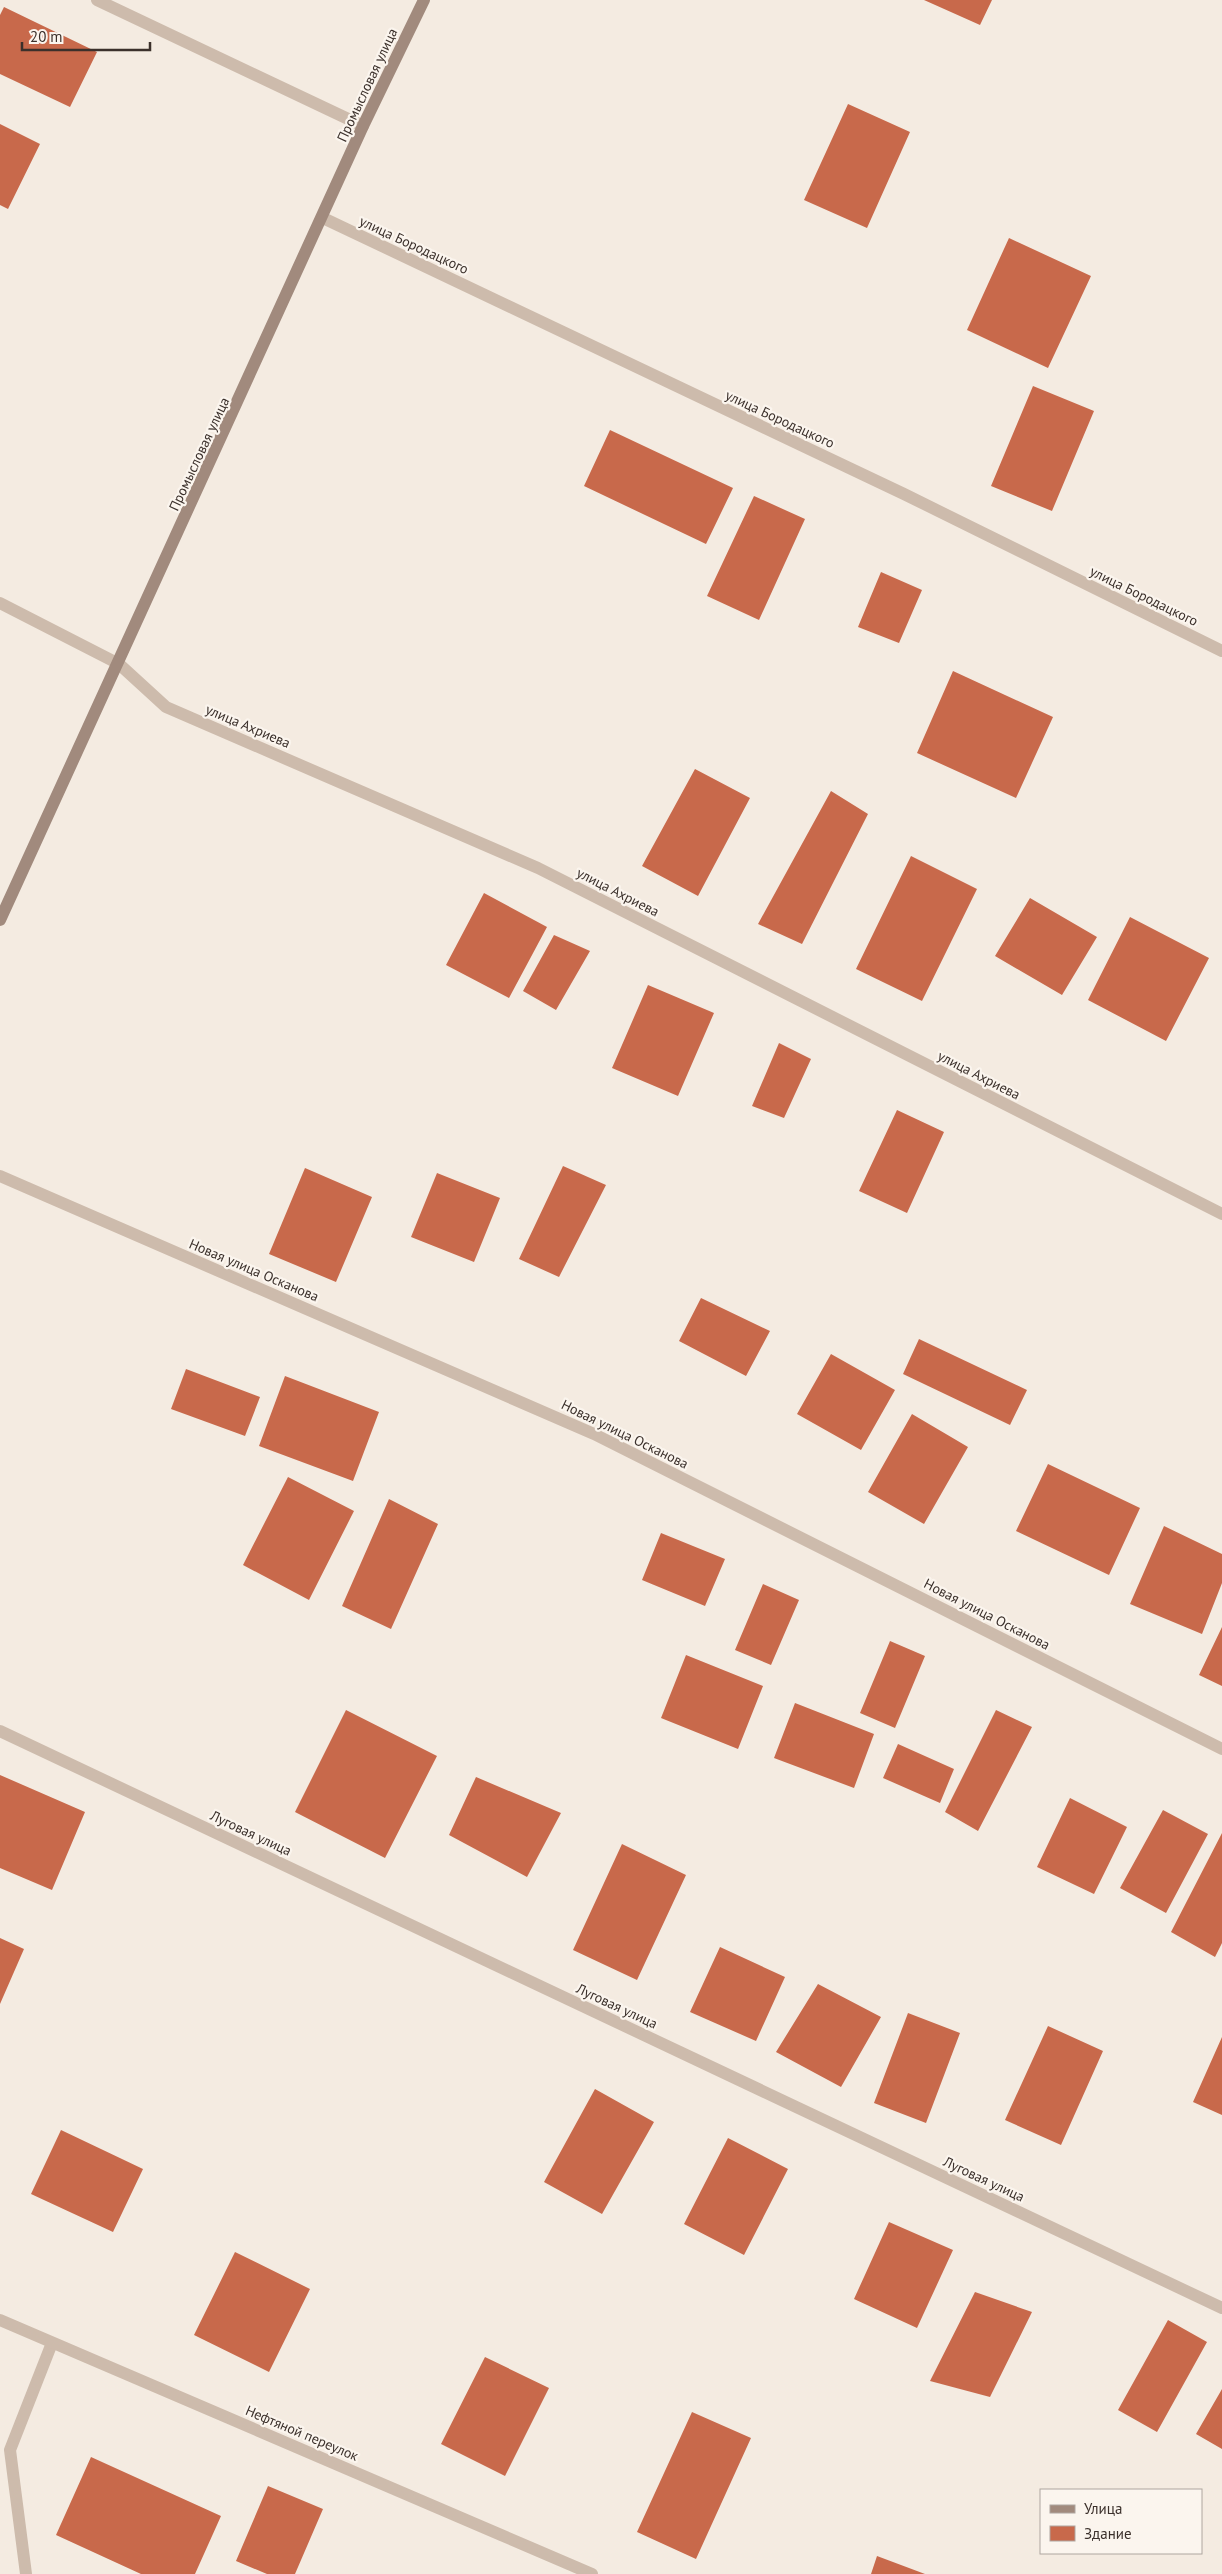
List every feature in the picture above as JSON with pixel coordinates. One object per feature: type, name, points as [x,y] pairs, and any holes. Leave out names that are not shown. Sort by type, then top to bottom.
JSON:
[{"type":"street","points":[[97,0],[364,126]]},
{"type":"street","name":"Промысловая улица","points":[[0,920],[364,126],[424,0]]},
{"type":"street","name":"улица Бородацкого","points":[[323,218],[904,494],[1222,651]]},
{"type":"street","name":"улица Ахриева","points":[[0,603],[119,664],[166,707],[538,868],[1222,1214]]},
{"type":"street","name":"Новая улица Осканова","points":[[0,1176],[594,1434],[1222,1749]]},
{"type":"street","name":"Луговая улица","points":[[0,1731],[1222,2308]]},
{"type":"street","name":"Нефтяной переулок","points":[[0,2320],[592,2574]]},
{"type":"street","points":[[26,2574],[10,2450],[52,2343]]},
{"type":"building","points":[[924,0],[992,0],[980,25]]},
{"type":"building","points":[[4,7],[97,52],[70,107],[0,74],[0,15]]},
{"type":"building","points":[[848,104],[910,132],[867,228],[804,200]]},
{"type":"building","points":[[0,124],[40,144],[8,209],[0,205]]},
{"type":"building","points":[[1009,238],[1091,276],[1048,368],[967,330]]},
{"type":"building","points":[[1033,386],[1094,411],[1052,511],[991,486]]},
{"type":"building","points":[[610,430],[733,488],[706,544],[584,486]]},
{"type":"building","points":[[754,496],[805,519],[759,620],[707,596]]},
{"type":"building","points":[[881,572],[922,590],[899,643],[858,627]]},
{"type":"building","points":[[953,671],[1053,717],[1016,798],[917,753]]},
{"type":"building","points":[[695,769],[750,798],[698,896],[642,866]]},
{"type":"building","points":[[831,791],[868,814],[802,944],[758,924]]},
{"type":"building","points":[[911,856],[977,889],[922,1001],[856,969]]},
{"type":"building","points":[[484,893],[547,927],[509,998],[446,965]]},
{"type":"building","points":[[1030,898],[1097,937],[1062,995],[995,956]]},
{"type":"building","points":[[1130,917],[1209,958],[1166,1041],[1088,1000]]},
{"type":"building","points":[[554,935],[590,951],[556,1010],[523,991]]},
{"type":"building","points":[[648,985],[714,1013],[678,1096],[612,1068]]},
{"type":"building","points":[[779,1043],[811,1059],[784,1118],[752,1106]]},
{"type":"building","points":[[897,1110],[944,1132],[907,1213],[859,1191]]},
{"type":"building","points":[[563,1166],[606,1185],[559,1277],[519,1259]]},
{"type":"building","points":[[305,1168],[372,1197],[336,1282],[269,1254]]},
{"type":"building","points":[[437,1173],[500,1198],[474,1262],[411,1237]]},
{"type":"building","points":[[701,1298],[770,1331],[746,1376],[679,1341]]},
{"type":"building","points":[[919,1339],[1027,1390],[1010,1425],[903,1374]]},
{"type":"building","points":[[831,1354],[895,1390],[861,1450],[797,1414]]},
{"type":"building","points":[[186,1369],[260,1397],[245,1436],[171,1409]]},
{"type":"building","points":[[285,1376],[379,1412],[353,1481],[259,1446]]},
{"type":"building","points":[[912,1414],[968,1447],[924,1524],[868,1492]]},
{"type":"building","points":[[1048,1464],[1140,1508],[1109,1575],[1016,1531]]},
{"type":"building","points":[[288,1477],[354,1511],[309,1600],[243,1565]]},
{"type":"building","points":[[389,1499],[438,1524],[391,1629],[342,1606]]},
{"type":"building","points":[[1164,1526],[1222,1554],[1222,1583],[1202,1634],[1130,1604]]},
{"type":"building","points":[[661,1533],[725,1559],[705,1606],[642,1580]]},
{"type":"building","points":[[763,1584],[799,1600],[771,1665],[735,1650]]},
{"type":"building","points":[[1222,1627],[1222,1686],[1199,1675]]},
{"type":"building","points":[[890,1641],[925,1656],[895,1728],[860,1713]]},
{"type":"building","points":[[686,1655],[763,1686],[738,1749],[661,1718]]},
{"type":"building","points":[[795,1703],[874,1734],[854,1788],[774,1758]]},
{"type":"building","points":[[346,1710],[437,1756],[385,1858],[295,1812]]},
{"type":"building","points":[[996,1710],[1032,1727],[978,1831],[945,1812]]},
{"type":"building","points":[[898,1744],[954,1769],[940,1803],[883,1778]]},
{"type":"building","points":[[0,1775],[85,1812],[52,1890],[0,1868]]},
{"type":"building","points":[[476,1777],[561,1813],[527,1877],[449,1835]]},
{"type":"building","points":[[1070,1798],[1127,1827],[1094,1894],[1037,1867]]},
{"type":"building","points":[[1163,1810],[1208,1834],[1166,1913],[1120,1888]]},
{"type":"building","points":[[1222,1833],[1222,1943],[1215,1957],[1171,1932]]},
{"type":"building","points":[[622,1844],[686,1875],[637,1980],[573,1950]]},
{"type":"building","points":[[0,1938],[24,1949],[0,2004]]},
{"type":"building","points":[[720,1947],[785,1977],[756,2041],[690,2012]]},
{"type":"building","points":[[818,1984],[881,2017],[841,2087],[776,2052]]},
{"type":"building","points":[[908,2013],[960,2033],[926,2123],[874,2103]]},
{"type":"building","points":[[1048,2026],[1103,2051],[1061,2145],[1005,2120]]},
{"type":"building","points":[[1222,2037],[1222,2115],[1193,2102]]},
{"type":"building","points":[[595,2089],[654,2122],[602,2214],[544,2182]]},
{"type":"building","points":[[61,2130],[143,2169],[113,2232],[31,2194]]},
{"type":"building","points":[[728,2138],[788,2169],[744,2255],[684,2224]]},
{"type":"building","points":[[889,2222],[953,2250],[917,2328],[854,2299]]},
{"type":"building","points":[[235,2252],[310,2289],[269,2372],[194,2335]]},
{"type":"building","points":[[975,2292],[1032,2312],[990,2397],[930,2381]]},
{"type":"building","points":[[1168,2320],[1207,2342],[1157,2432],[1118,2410]]},
{"type":"building","points":[[485,2357],[549,2388],[505,2476],[441,2444]]},
{"type":"building","points":[[1222,2389],[1222,2449],[1196,2434]]},
{"type":"building","points":[[692,2412],[751,2438],[696,2559],[637,2532]]},
{"type":"building","points":[[91,2457],[221,2516],[195,2574],[141,2574],[56,2535]]},
{"type":"building","points":[[268,2486],[323,2509],[295,2574],[267,2574],[236,2561]]},
{"type":"building","points":[[877,2556],[925,2574],[871,2574]]}]
